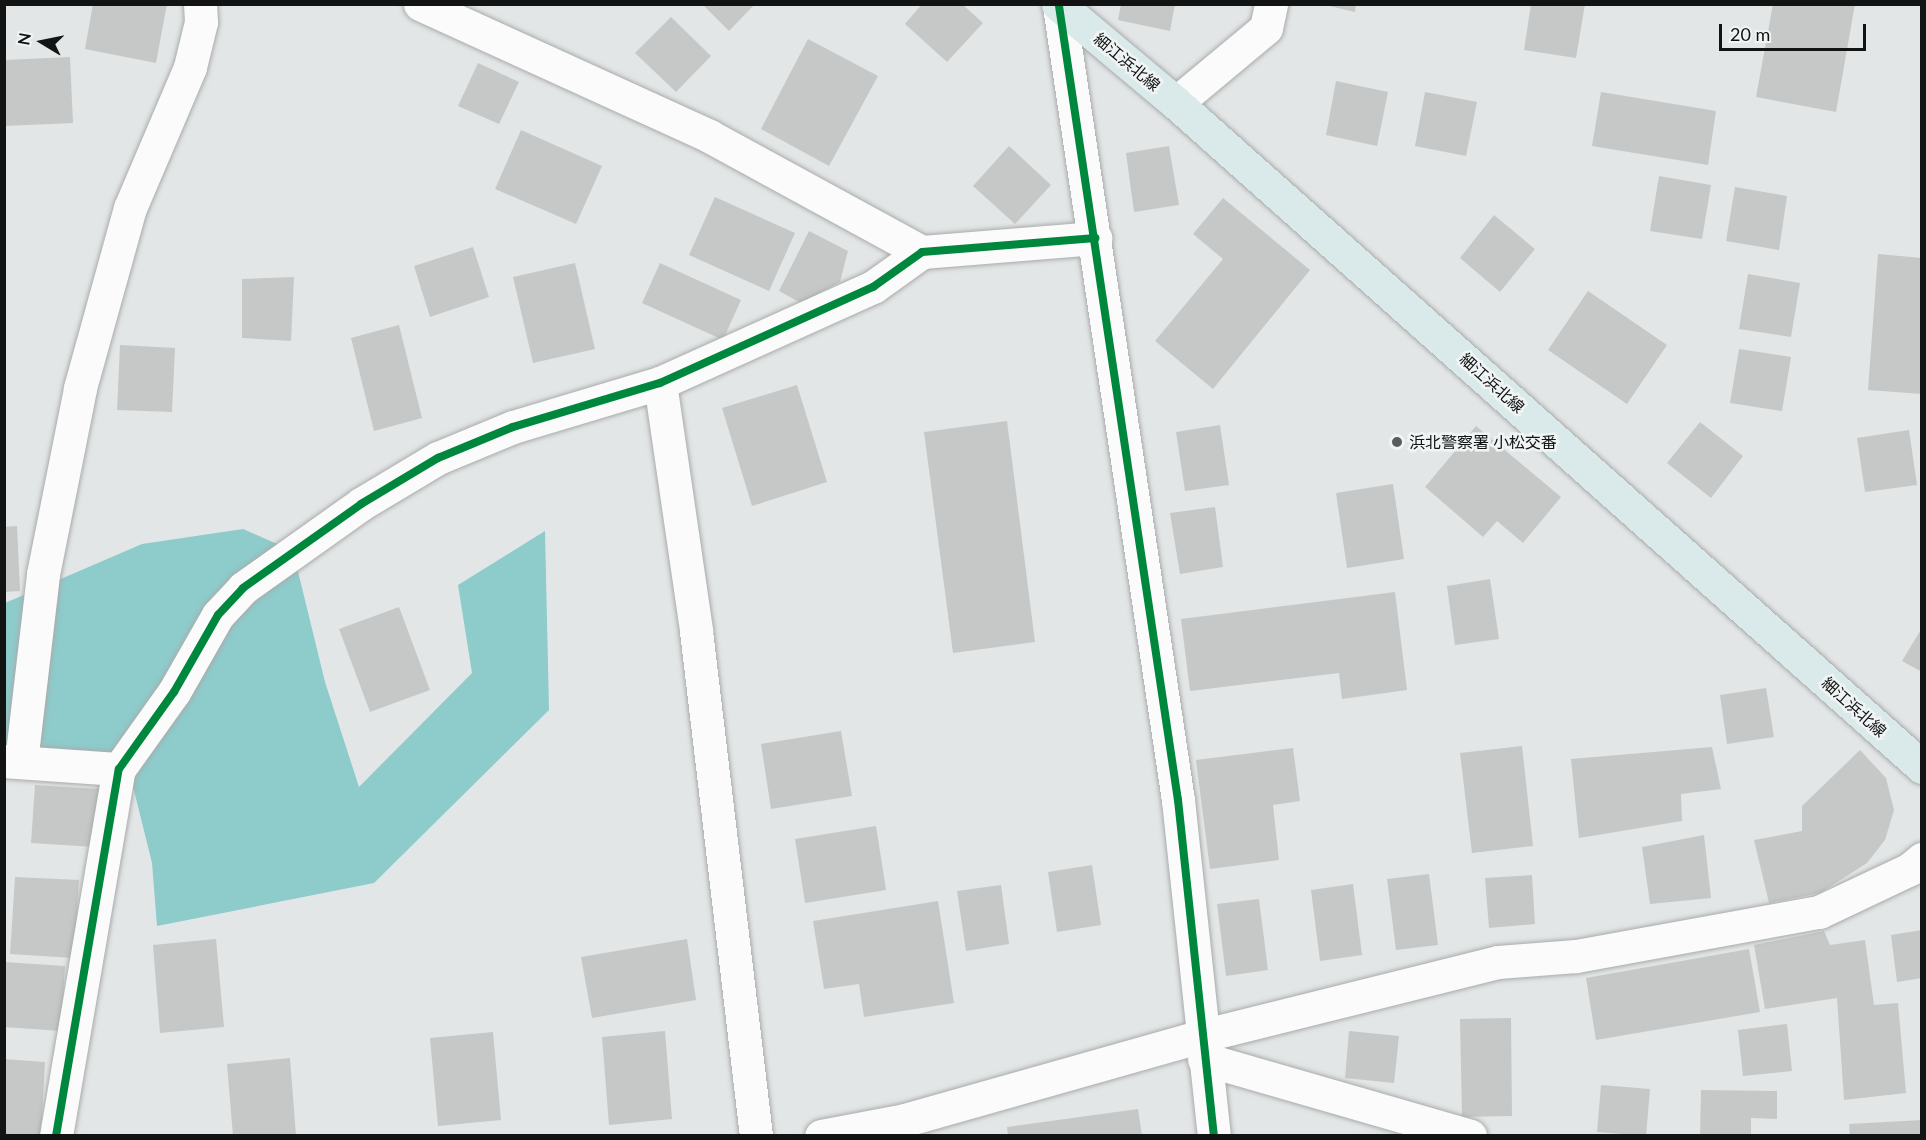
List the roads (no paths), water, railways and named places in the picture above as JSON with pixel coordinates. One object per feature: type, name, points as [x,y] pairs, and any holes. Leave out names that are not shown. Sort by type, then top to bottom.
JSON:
[{"type":"main road","name":"細江浜北線","points":[[1058,5],[1176,104],[1922,767]]},
{"type":"street","points":[[119,769],[13,762],[43,574],[80,388],[130,208],[190,66],[201,22],[200,4]]},
{"type":"street","points":[[420,4],[709,136],[922,252]]},
{"type":"street","points":[[1176,104],[1266,28],[1271,4]]},
{"type":"street","points":[[1058,5],[1095,238],[1176,789],[1214,1136]]},
{"type":"street","points":[[56,1136],[119,769],[174,692],[218,615],[243,588],[292,551],[438,458],[513,427],[660,383],[873,287],[922,252],[1095,238]]},
{"type":"street","points":[[660,383],[698,643],[756,1136]]},
{"type":"street","points":[[821,1136],[905,1120],[1203,1048],[1498,962],[1576,956],[1819,912],[1910,869],[1922,859]]},
{"type":"street","points":[[1203,1048],[1470,1136]]},
{"type":"place","name":"浜北警察署 小松交番","points":[[1397,442]]}]
